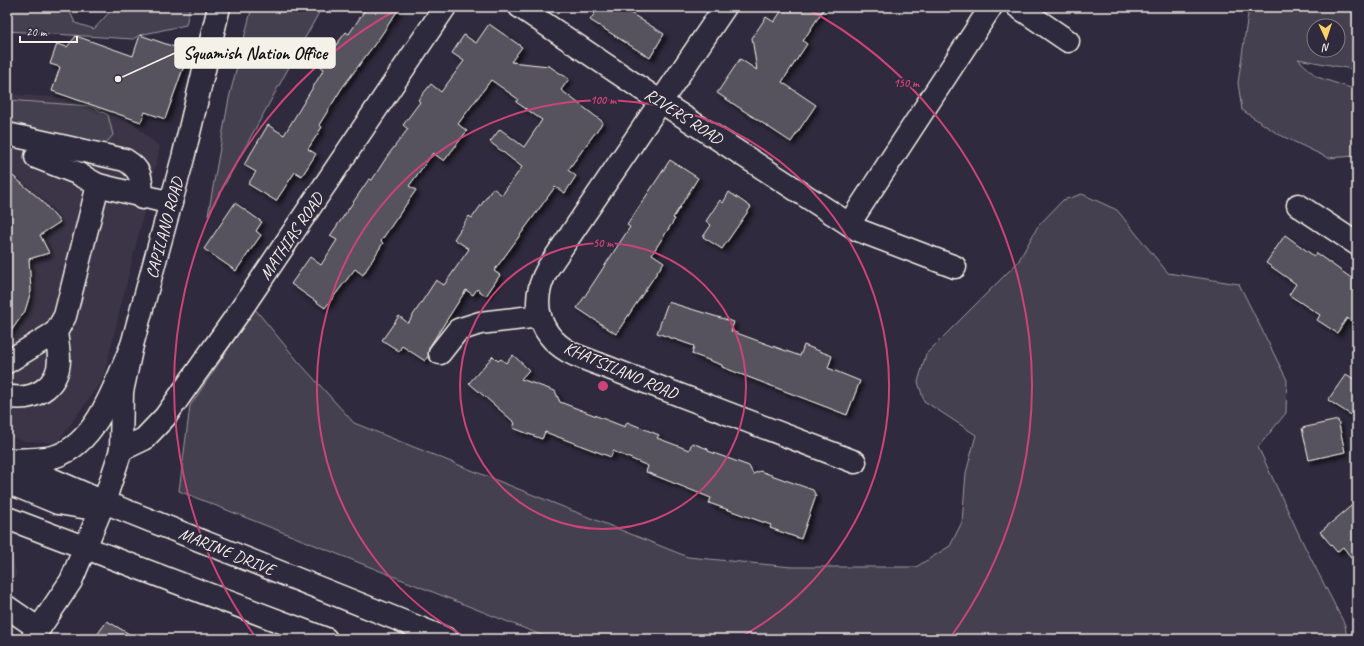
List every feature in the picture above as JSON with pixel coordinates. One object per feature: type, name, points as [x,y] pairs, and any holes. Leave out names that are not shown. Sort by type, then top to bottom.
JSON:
[{"type":"street","name":"CAPILANO ROAD","points":[[104,502],[121,450],[122,392],[132,345],[171,203],[220,7]]},
{"type":"street","name":"MATHIAS ROAD","points":[[121,450],[144,439],[170,411],[252,293],[445,7]]},
{"type":"street","name":"RIVERS ROAD","points":[[520,7],[661,102],[858,230],[955,267]]},
{"type":"street","name":"KHATSILANO ROAD","points":[[725,7],[542,280],[538,304],[540,316],[548,333],[564,350],[855,462]]},
{"type":"street","points":[[849,224],[991,7]]},
{"type":"street","points":[[1018,7],[1068,41]]},
{"type":"street","points":[[7,134],[125,160],[138,170],[141,178],[142,198]]},
{"type":"street","points":[[36,157],[72,170],[98,185],[142,198],[171,203]]},
{"type":"street","points":[[7,362],[56,332],[65,316],[98,185]]},
{"type":"street","points":[[1298,205],[1357,244]]},
{"type":"street","points":[[440,353],[458,330],[480,323],[540,316]]},
{"type":"street","points":[[7,396],[26,398],[39,394],[50,385],[56,375],[60,360],[56,332]]},
{"type":"street","points":[[7,460],[56,456],[78,444],[100,416],[132,345]]},
{"type":"street","name":"MARINE DRIVE","points":[[7,460],[104,502],[447,639]]},
{"type":"street","points":[[7,482],[66,505],[88,508],[104,502]]},
{"type":"street","points":[[7,607],[35,634],[69,584],[104,502]]},
{"type":"street","points":[[7,518],[326,639]]},
{"type":"shaded area","points":[[7,7],[68,7],[75,23],[94,29],[114,7],[190,7],[186,25],[140,35],[133,39],[7,31]]},
{"type":"shaded area","points":[[252,7],[322,7],[208,215],[229,98]]},
{"type":"shaded area","points":[[1249,7],[1357,7],[1357,70],[1298,59],[1317,77],[1357,90],[1357,154],[1355,156],[1328,158],[1278,134],[1242,110],[1238,83]]},
{"type":"shaded area","points":[[7,94],[97,100],[111,105],[160,147],[103,379],[57,443],[25,441],[7,436]]},
{"type":"shaded area","points":[[7,100],[91,106],[108,115],[113,135],[104,145],[7,122]]},
{"type":"shaded area","points":[[1082,194],[1117,210],[1168,273],[1239,284],[1287,380],[1286,413],[1258,447],[1304,545],[1345,625],[1347,639],[551,639],[179,491],[190,406],[255,309],[297,360],[354,423],[688,557],[792,567],[916,567],[950,546],[962,522],[966,473],[976,435],[924,401],[918,382],[926,354],[1018,262],[1038,226],[1063,200]]},
{"type":"shaded area","points":[[7,553],[12,555],[17,574],[7,592]]},
{"type":"building","points":[[367,7],[400,7],[380,37],[342,88],[319,125],[322,127],[308,149],[316,154],[302,176],[295,172],[276,201],[248,184],[256,172],[244,165],[268,125],[284,135],[324,69],[320,66],[346,32],[349,34]]},
{"type":"building","points":[[599,7],[621,7],[664,34],[650,58],[590,20]]},
{"type":"building","points":[[784,7],[825,7],[803,41],[807,44],[782,82],[816,105],[791,142],[717,93],[740,59],[757,70],[752,38],[766,17],[774,22]]},
{"type":"building","points":[[489,24],[522,47],[511,62],[549,66],[569,79],[561,90],[603,122],[568,170],[576,176],[565,193],[555,187],[494,271],[500,275],[486,296],[477,289],[473,295],[466,290],[430,346],[428,356],[425,361],[402,346],[399,351],[382,340],[399,316],[408,323],[436,280],[444,285],[469,249],[454,239],[469,216],[472,218],[493,188],[502,195],[522,167],[490,142],[500,129],[524,147],[542,120],[516,102],[518,99],[491,80],[458,124],[467,131],[444,161],[433,153],[409,186],[416,190],[381,241],[383,243],[363,275],[355,269],[325,308],[291,284],[310,257],[321,265],[337,240],[330,236],[369,179],[372,180],[388,155],[408,129],[403,125],[420,102],[418,100],[431,84],[441,92],[464,61],[452,53],[464,35],[476,43]]},
{"type":"building","points":[[140,35],[189,52],[165,119],[145,112],[141,122],[52,91],[60,67],[50,64],[57,44],[67,47],[76,36],[133,56]]},
{"type":"building","points":[[670,160],[698,178],[673,218],[675,219],[652,254],[664,262],[616,334],[577,308],[630,227],[627,225]]},
{"type":"building","points":[[7,171],[41,200],[60,222],[40,235],[49,253],[29,259],[31,291],[25,311],[7,337]]},
{"type":"building","points":[[729,192],[751,207],[722,249],[703,237],[711,225],[706,221],[720,200],[723,203]]},
{"type":"building","points":[[235,203],[262,222],[256,231],[261,235],[236,271],[204,249]]},
{"type":"building","points":[[1285,235],[1314,256],[1316,253],[1357,282],[1357,325],[1347,318],[1337,333],[1317,320],[1320,315],[1289,295],[1296,284],[1266,263]]},
{"type":"building","points":[[668,302],[734,322],[731,331],[800,356],[804,345],[832,356],[828,368],[860,381],[847,415],[722,367],[722,365],[692,354],[694,346],[657,333]]},
{"type":"building","points":[[513,355],[529,370],[521,379],[555,391],[560,402],[625,427],[627,422],[659,435],[657,438],[689,450],[692,443],[708,449],[708,451],[749,466],[753,474],[760,471],[813,490],[816,496],[801,539],[770,528],[771,525],[709,503],[711,498],[646,472],[648,466],[613,451],[611,457],[545,432],[542,439],[513,428],[515,423],[469,383],[493,356],[498,361],[501,359],[506,363]]},
{"type":"building","points":[[1346,374],[1357,381],[1357,419],[1328,400]]},
{"type":"building","points":[[1338,420],[1345,452],[1309,460],[1302,428]]},
{"type":"building","points":[[1357,501],[1357,565],[1343,547],[1337,552],[1320,532]]},
{"type":"building","points":[[107,621],[138,639],[94,639]]},
{"type":"place","name":"Squamish Nation Office","points":[[118,79]]}]
